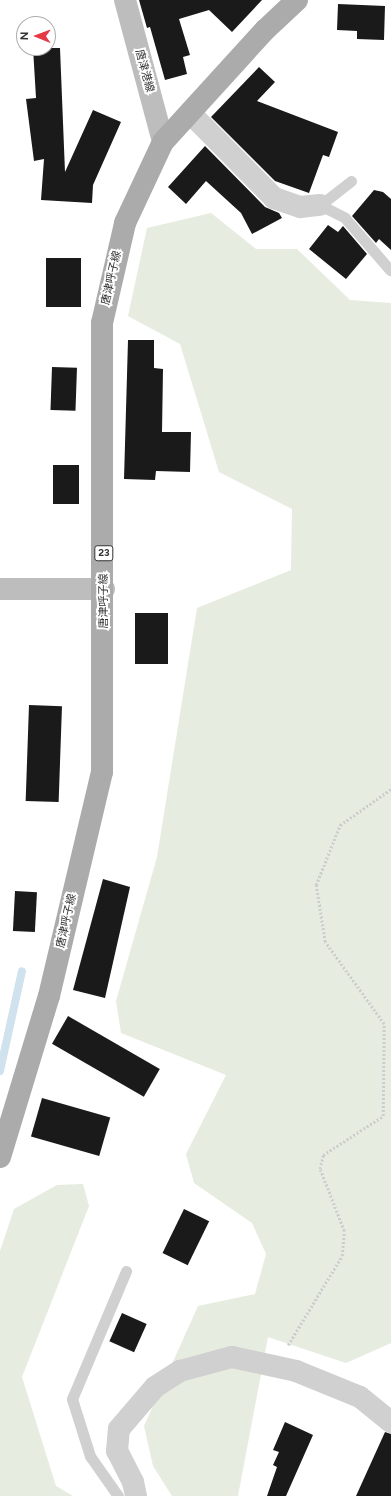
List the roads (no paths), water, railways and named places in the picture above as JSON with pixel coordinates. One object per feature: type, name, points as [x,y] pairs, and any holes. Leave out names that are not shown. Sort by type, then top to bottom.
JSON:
[{"type":"main road","name":"唐津港線","points":[[125,0],[163,142]]},
{"type":"main road","name":"唐津呼子線","points":[[0,1157],[49,996],[102,772],[104,589],[102,323],[125,223],[163,142],[265,30],[297,0]]},
{"type":"main road","points":[[0,589],[104,589]]},
{"type":"street","points":[[190,113],[274,198],[300,207],[320,205]]},
{"type":"street","points":[[136,1496],[133,1482],[117,1451],[119,1429],[155,1387],[180,1371],[232,1357],[296,1371],[360,1397],[391,1422]]},
{"type":"lane","points":[[351,181],[320,205],[344,218],[390,270]]},
{"type":"lane","points":[[118,1496],[90,1456],[72,1399],[126,1270]]},
{"type":"waterway","points":[[0,1071],[22,971]]}]
